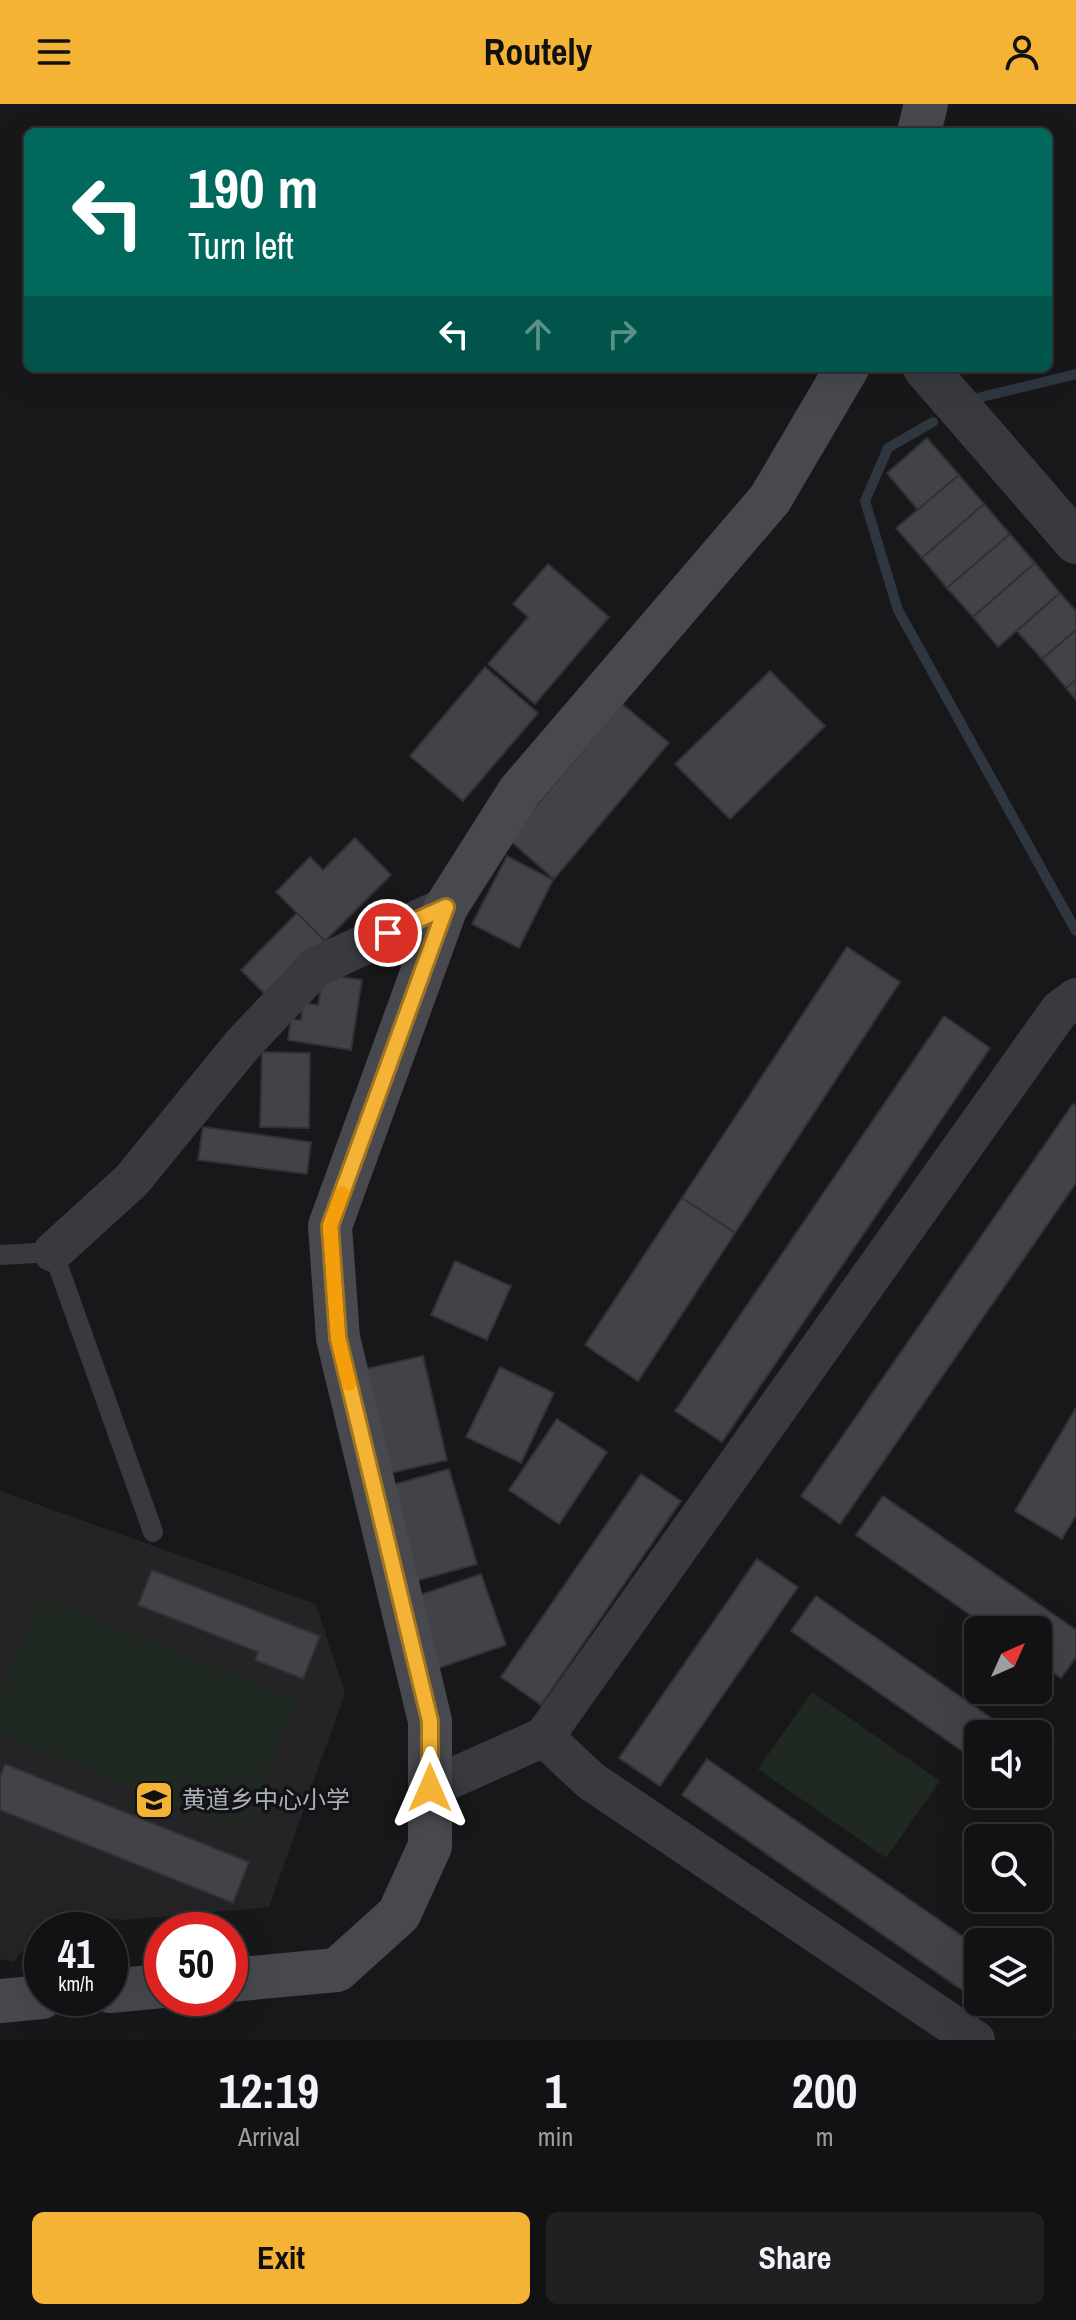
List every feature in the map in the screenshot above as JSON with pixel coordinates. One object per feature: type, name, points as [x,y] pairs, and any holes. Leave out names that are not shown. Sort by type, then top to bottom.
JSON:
[{"type":"main road","points":[[920,128],[926,104]]},
{"type":"main road","points":[[248,1978],[337,1970],[399,1914],[430,1846],[430,1721],[338,1338],[330,1226],[446,907],[519,792],[770,499],[845,372]]},
{"type":"main road","points":[[0,2001],[24,1999]]},
{"type":"street","points":[[928,372],[1076,542]]},
{"type":"street","points":[[53,1252],[132,1180],[243,1044],[316,967],[446,907]]},
{"type":"street","points":[[430,1788],[544,1737],[1068,1005]]},
{"type":"street","points":[[544,1737],[591,1781],[975,2040]]},
{"type":"lane","points":[[0,1255],[53,1252],[153,1532]]},
{"type":"shaded area","name":"黄道乡中心小学","points":[[0,1491],[316,1604],[345,1693],[269,1907],[213,1912],[144,1912],[144,1918],[128,1920],[128,1912],[24,1912],[24,1950],[13,1962],[0,1959]]},
{"type":"shaded area","points":[[40,1597],[297,1700],[244,1833],[0,1735],[0,1698]]},
{"type":"shaded area","points":[[812,1692],[940,1781],[886,1858],[758,1769]]},
{"type":"building","points":[[927,438],[959,475],[918,510],[887,473]]},
{"type":"building","points":[[959,475],[984,504],[922,558],[896,528]]},
{"type":"building","points":[[984,504],[1010,534],[947,588],[922,558]]},
{"type":"building","points":[[1010,534],[1035,563],[973,617],[947,588]]},
{"type":"building","points":[[1035,563],[1060,593],[998,647],[973,617]]},
{"type":"building","points":[[548,564],[609,617],[535,704],[488,664],[528,617],[513,604]]},
{"type":"building","points":[[1060,593],[1076,611],[1076,630],[1042,659],[1017,631]]},
{"type":"building","points":[[1076,630],[1076,680],[1066,688],[1042,659]]},
{"type":"building","points":[[485,667],[538,713],[463,801],[410,756]]},
{"type":"building","points":[[770,671],[825,726],[730,819],[675,764]]},
{"type":"building","points":[[1076,680],[1076,700],[1066,688]]},
{"type":"building","points":[[622,704],[669,743],[554,879],[508,839]]},
{"type":"building","points":[[355,838],[391,875],[325,941],[276,892],[310,857],[323,870]]},
{"type":"building","points":[[507,856],[553,880],[519,948],[472,924]]},
{"type":"building","points":[[297,913],[325,941],[268,997],[241,970]]},
{"type":"building","points":[[847,947],[900,982],[735,1233],[682,1198]]},
{"type":"building","points":[[323,974],[362,980],[351,1050],[288,1040],[291,1019],[301,1020],[303,1003],[318,1005]]},
{"type":"building","points":[[944,1016],[990,1048],[722,1442],[675,1411]]},
{"type":"building","points":[[262,1052],[310,1053],[309,1128],[260,1127]]},
{"type":"building","points":[[1073,1104],[1076,1106],[1076,1183],[840,1524],[801,1496]]},
{"type":"building","points":[[203,1127],[311,1142],[307,1174],[198,1160]]},
{"type":"building","points":[[682,1198],[735,1233],[638,1381],[585,1345]]},
{"type":"building","points":[[455,1261],[511,1286],[487,1340],[431,1315]]},
{"type":"building","points":[[423,1356],[447,1460],[377,1476],[352,1372]]},
{"type":"building","points":[[500,1367],[554,1393],[521,1463],[466,1437]]},
{"type":"building","points":[[1076,1408],[1076,1515],[1062,1539],[1015,1511]]},
{"type":"building","points":[[557,1419],[607,1452],[559,1524],[509,1490]]},
{"type":"building","points":[[449,1469],[477,1564],[409,1583],[381,1488]]},
{"type":"building","points":[[641,1474],[681,1501],[541,1705],[501,1677]]},
{"type":"building","points":[[883,1496],[1076,1630],[1076,1657],[1061,1678],[1052,1672],[1052,1616],[972,1616],[856,1535]]},
{"type":"building","points":[[757,1559],[798,1587],[660,1786],[619,1758]]},
{"type":"building","points":[[152,1570],[320,1636],[303,1679],[255,1660],[258,1652],[138,1605]]},
{"type":"building","points":[[481,1574],[506,1645],[439,1668],[414,1597]]},
{"type":"building","points":[[816,1596],[964,1699],[964,1704],[971,1704],[994,1720],[964,1720],[964,1752],[791,1631]]},
{"type":"building","points":[[707,1759],[964,1937],[964,1991],[682,1795]]},
{"type":"building","points":[[5,1764],[249,1862],[233,1903],[0,1810],[0,1776]]},
{"type":"waterway","points":[[973,399],[1076,374]]},
{"type":"waterway","points":[[933,422],[888,448],[865,501],[898,610],[1076,931]]},
{"type":"slow traffic","points":[[342,1193],[330,1226],[338,1338],[349,1384]]},
{"type":"place","name":"黄道乡中心小学","points":[[154,1800]]},
{"type":"route","points":[[388,933],[446,907],[330,1226],[338,1338],[430,1721],[430,1788]]}]
